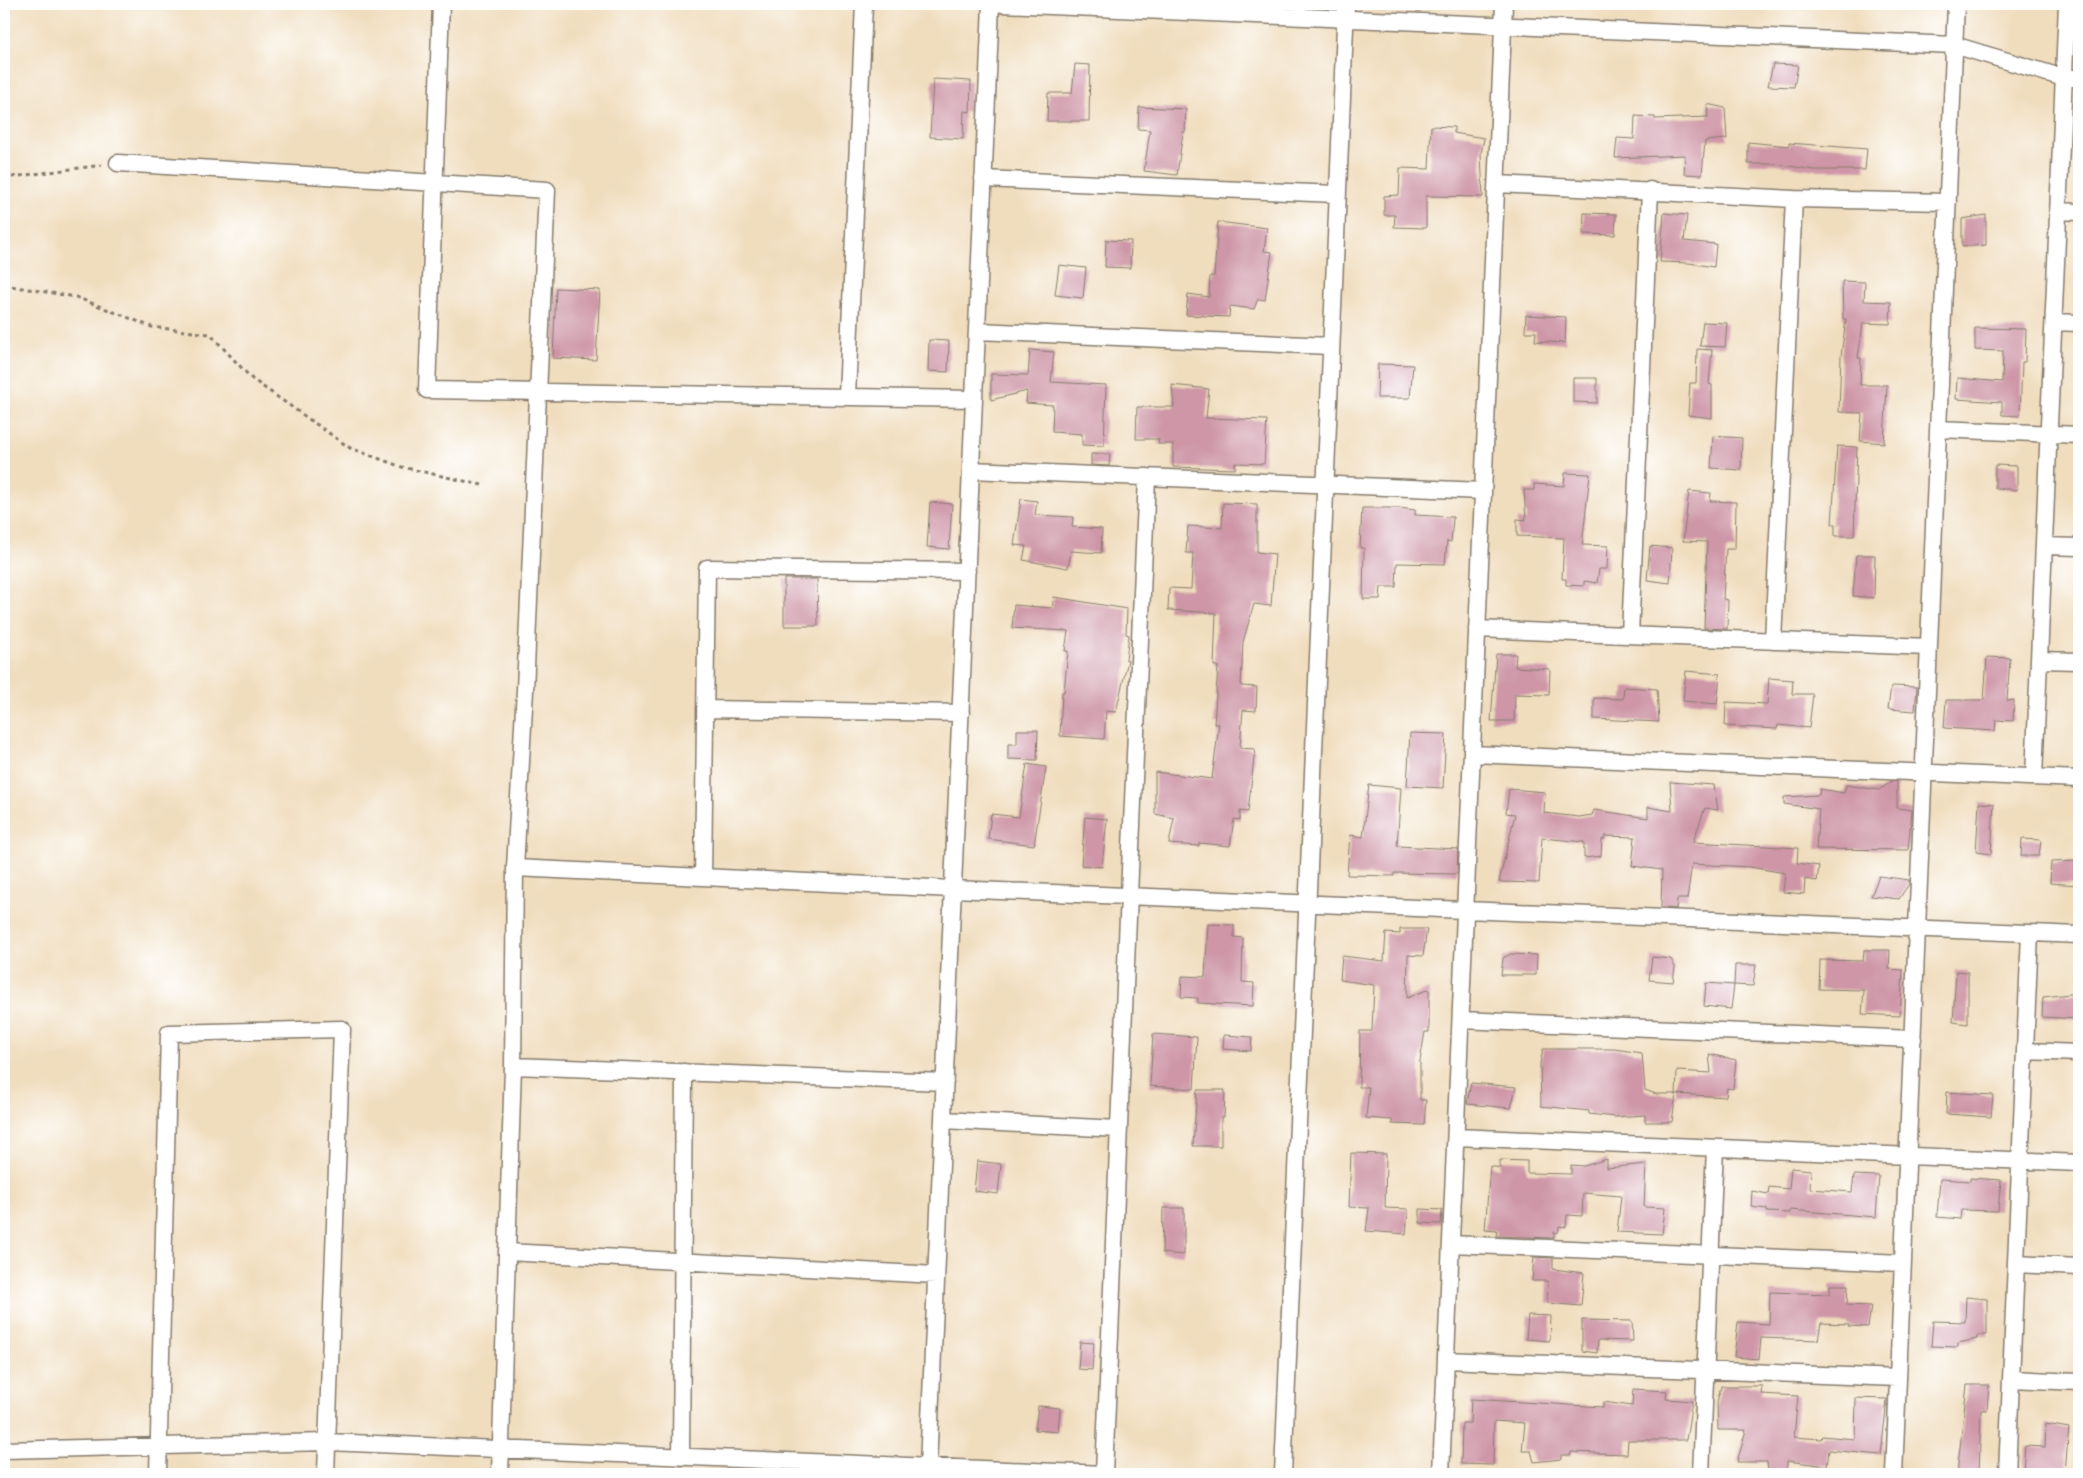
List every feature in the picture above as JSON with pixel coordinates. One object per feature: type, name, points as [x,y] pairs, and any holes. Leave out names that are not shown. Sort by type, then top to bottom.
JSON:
[{"type":"street","points":[[441,4],[427,390],[538,390],[974,399]]},
{"type":"street","points":[[847,396],[864,4]]},
{"type":"street","points":[[928,1467],[991,4]]},
{"type":"street","points":[[1002,4],[1345,11],[1503,24],[1954,46],[2072,78]]},
{"type":"street","points":[[1441,1474],[1504,4]]},
{"type":"street","points":[[1894,1474],[1956,4]]},
{"type":"street","points":[[2034,777],[2058,212],[2072,78],[2067,4]]},
{"type":"street","points":[[1283,1474],[1345,11]]},
{"type":"street","points":[[118,163],[547,190],[515,868],[513,1066],[500,1474]]},
{"type":"street","points":[[984,179],[1337,194]]},
{"type":"street","points":[[1496,184],[1650,190],[1794,199],[1948,202]]},
{"type":"street","points":[[1630,635],[1650,190]]},
{"type":"street","points":[[1773,641],[1794,199]]},
{"type":"street","points":[[2058,212],[2079,212]]},
{"type":"street","points":[[2054,322],[2079,323]]},
{"type":"street","points":[[977,331],[1331,346]]},
{"type":"street","points":[[1938,429],[2079,435]]},
{"type":"street","points":[[971,470],[1483,491]]},
{"type":"street","points":[[4,1450],[327,1442],[1104,1474],[1147,477]]},
{"type":"street","points":[[2044,546],[2079,547]]},
{"type":"street","points":[[703,877],[707,568],[967,571]]},
{"type":"street","points":[[1477,629],[1929,647]]},
{"type":"street","points":[[2039,660],[2079,661]]},
{"type":"street","points":[[705,709],[962,712]]},
{"type":"street","points":[[1472,754],[2079,778]]},
{"type":"street","points":[[515,868],[953,889],[2079,935]]},
{"type":"street","points":[[2007,1474],[2030,933]]},
{"type":"street","points":[[1461,1020],[1912,1039]]},
{"type":"street","points":[[158,1474],[169,1033],[342,1029],[326,1474]]},
{"type":"street","points":[[2025,1050],[2079,1053]]},
{"type":"street","points":[[513,1066],[945,1082]]},
{"type":"street","points":[[681,1457],[684,1072]]},
{"type":"street","points":[[943,1120],[1119,1129]]},
{"type":"street","points":[[1456,1137],[2079,1163]]},
{"type":"street","points":[[1701,1474],[1715,1148]]},
{"type":"street","points":[[1451,1244],[1903,1263]]},
{"type":"street","points":[[507,1252],[936,1275]]},
{"type":"street","points":[[2016,1264],[2079,1267]]},
{"type":"street","points":[[1446,1360],[1898,1378]]},
{"type":"street","points":[[2011,1379],[2079,1382]]},
{"type":"path","points":[[4,178],[118,163]]},
{"type":"path","points":[[4,285],[76,297],[152,327],[210,334],[252,379],[350,448],[402,467],[482,485]]},
{"type":"building","points":[[1075,64],[1090,65],[1089,121],[1047,121],[1048,93],[1072,93]]},
{"type":"building","points":[[1773,64],[1798,65],[1794,87],[1768,86]]},
{"type":"building","points":[[933,79],[971,81],[970,112],[964,111],[963,139],[930,137]]},
{"type":"building","points":[[1707,104],[1725,108],[1727,139],[1705,141],[1702,175],[1684,174],[1685,155],[1615,158],[1617,138],[1634,139],[1635,116],[1655,117],[1655,119],[1708,117]]},
{"type":"building","points":[[1139,107],[1186,109],[1185,132],[1183,132],[1177,175],[1144,171],[1150,130],[1138,129]]},
{"type":"building","points":[[1431,126],[1454,127],[1454,133],[1484,138],[1481,154],[1483,197],[1426,196],[1426,228],[1394,227],[1395,215],[1384,215],[1384,196],[1399,195],[1400,168],[1429,169]]},
{"type":"building","points":[[1748,142],[1789,146],[1789,143],[1867,149],[1865,170],[1815,170],[1776,164],[1748,164]]},
{"type":"building","points":[[1584,213],[1616,214],[1615,235],[1583,234]]},
{"type":"building","points":[[1664,213],[1687,215],[1684,241],[1716,244],[1714,267],[1689,263],[1660,262]]},
{"type":"building","points":[[1986,215],[1986,245],[1962,247],[1962,219]]},
{"type":"building","points":[[1218,222],[1267,228],[1264,251],[1272,252],[1265,300],[1258,299],[1254,309],[1230,306],[1229,317],[1186,315],[1188,294],[1209,297],[1210,276],[1214,276]]},
{"type":"building","points":[[1106,240],[1131,241],[1130,268],[1105,267]]},
{"type":"building","points":[[1059,265],[1086,268],[1083,298],[1055,295]]},
{"type":"building","points":[[1842,281],[1865,282],[1864,301],[1891,302],[1890,324],[1863,323],[1858,358],[1861,358],[1860,385],[1887,385],[1884,443],[1860,441],[1862,413],[1839,412],[1841,356],[1846,319],[1843,319]]},
{"type":"building","points":[[556,288],[600,290],[596,360],[553,358]]},
{"type":"building","points":[[1526,315],[1566,317],[1565,343],[1535,341],[1536,332],[1525,332]]},
{"type":"building","points":[[1703,322],[1727,323],[1725,347],[1700,346]]},
{"type":"building","points":[[1975,328],[2026,329],[2025,362],[2022,362],[2020,416],[2002,415],[2002,402],[1956,399],[1957,378],[2002,382],[2003,351],[1975,350]]},
{"type":"building","points":[[929,340],[949,341],[948,372],[928,371]]},
{"type":"building","points":[[1697,349],[1712,350],[1709,384],[1712,385],[1712,418],[1688,415],[1690,383],[1696,383]]},
{"type":"building","points":[[1030,350],[1054,352],[1051,382],[1106,385],[1104,446],[1082,445],[1082,434],[1052,432],[1053,405],[1026,403],[1027,391],[991,400],[991,374],[1028,375]]},
{"type":"building","points":[[1378,364],[1413,365],[1410,398],[1377,398]]},
{"type":"building","points":[[1573,378],[1597,378],[1597,403],[1573,402]]},
{"type":"building","points":[[1172,385],[1209,389],[1206,418],[1267,420],[1264,464],[1235,463],[1235,469],[1173,467],[1173,444],[1158,444],[1159,439],[1136,439],[1137,407],[1174,407]]},
{"type":"building","points":[[1713,436],[1742,438],[1741,470],[1711,468]]},
{"type":"building","points":[[1837,446],[1857,447],[1854,536],[1835,536],[1835,524],[1832,524]]},
{"type":"building","points":[[1091,454],[1110,454],[1109,466],[1091,465]]},
{"type":"building","points":[[1995,465],[2017,466],[2017,490],[1995,488]]},
{"type":"building","points":[[1565,473],[1590,474],[1582,545],[1608,546],[1607,569],[1599,569],[1597,583],[1584,581],[1584,586],[1566,585],[1566,579],[1562,579],[1564,538],[1517,536],[1517,519],[1526,520],[1524,490],[1534,490],[1534,484],[1564,486]]},
{"type":"building","points":[[1689,491],[1711,493],[1710,501],[1736,502],[1735,549],[1726,549],[1723,599],[1728,600],[1727,629],[1704,628],[1707,542],[1683,541]]},
{"type":"building","points":[[1021,499],[1037,501],[1035,515],[1073,517],[1072,527],[1102,529],[1101,553],[1071,551],[1068,568],[1023,560],[1026,546],[1014,545]]},
{"type":"building","points":[[930,502],[952,504],[949,549],[927,547]]},
{"type":"building","points":[[1223,503],[1257,504],[1257,552],[1275,554],[1271,606],[1254,604],[1243,642],[1241,686],[1257,687],[1256,711],[1243,710],[1240,748],[1255,749],[1248,812],[1240,811],[1240,820],[1234,819],[1230,846],[1199,843],[1199,846],[1169,844],[1174,818],[1155,814],[1155,772],[1212,779],[1219,724],[1214,724],[1218,666],[1214,666],[1216,613],[1168,610],[1169,588],[1191,589],[1193,553],[1186,553],[1188,526],[1222,528]]},
{"type":"building","points":[[1362,508],[1399,508],[1415,510],[1415,515],[1453,517],[1451,542],[1447,541],[1445,564],[1397,563],[1396,587],[1381,587],[1380,599],[1363,599],[1364,548],[1360,548]]},
{"type":"building","points":[[1650,546],[1672,548],[1670,583],[1647,580]]},
{"type":"building","points":[[1856,555],[1875,555],[1874,598],[1853,596]]},
{"type":"building","points":[[784,579],[817,579],[818,626],[784,626]]},
{"type":"building","points":[[1054,597],[1127,609],[1126,634],[1129,635],[1126,660],[1128,660],[1116,712],[1106,711],[1104,739],[1060,736],[1062,692],[1064,692],[1068,651],[1065,651],[1068,631],[1012,628],[1014,605],[1052,608]]},
{"type":"building","points":[[1496,654],[1516,654],[1515,667],[1550,669],[1549,695],[1515,694],[1514,721],[1491,721]]},
{"type":"building","points":[[1987,657],[2010,658],[2007,701],[2014,700],[2013,721],[1996,720],[1995,731],[1944,728],[1946,700],[1984,700]]},
{"type":"building","points":[[1686,671],[1720,674],[1717,704],[1683,701]]},
{"type":"building","points":[[1769,678],[1793,680],[1792,694],[1813,694],[1809,728],[1778,725],[1777,729],[1725,726],[1726,702],[1767,704]]},
{"type":"building","points":[[1891,686],[1917,687],[1915,711],[1888,709]]},
{"type":"building","points":[[1624,687],[1657,689],[1659,722],[1594,719],[1594,698],[1623,699]]},
{"type":"building","points":[[1017,730],[1038,730],[1037,760],[1008,759],[1008,744],[1017,744]]},
{"type":"building","points":[[1410,733],[1446,734],[1443,788],[1407,786]]},
{"type":"building","points":[[1027,764],[1046,767],[1034,845],[988,839],[991,814],[1019,817]]},
{"type":"building","points":[[1892,781],[1897,782],[1897,808],[1912,810],[1908,850],[1816,849],[1819,809],[1784,804],[1784,797],[1819,795],[1820,789],[1844,793],[1846,785],[1879,790]]},
{"type":"building","points":[[1670,782],[1714,785],[1718,810],[1705,808],[1693,842],[1798,848],[1797,863],[1819,866],[1817,881],[1805,879],[1804,894],[1783,892],[1785,873],[1750,867],[1692,864],[1687,899],[1677,899],[1676,909],[1661,908],[1662,870],[1632,866],[1635,837],[1605,836],[1604,840],[1602,839],[1601,856],[1584,858],[1584,842],[1542,838],[1539,883],[1499,882],[1515,814],[1506,813],[1509,789],[1545,792],[1544,813],[1579,817],[1592,815],[1594,810],[1648,818],[1648,807],[1672,811]]},
{"type":"building","points":[[1369,785],[1401,788],[1397,846],[1458,849],[1457,874],[1394,873],[1394,876],[1347,875],[1350,835],[1363,837]]},
{"type":"building","points":[[1979,803],[1994,804],[1991,854],[1976,852]]},
{"type":"building","points":[[1085,817],[1107,819],[1102,867],[1081,865]]},
{"type":"building","points":[[2022,839],[2041,840],[2039,856],[2021,856]]},
{"type":"building","points":[[2079,861],[2078,885],[2050,883],[2051,862]]},
{"type":"building","points":[[1879,876],[1909,880],[1909,884],[1899,899],[1871,896]]},
{"type":"building","points":[[1208,924],[1234,925],[1234,937],[1243,938],[1242,982],[1254,983],[1253,1006],[1198,1003],[1198,998],[1181,997],[1182,976],[1205,977]]},
{"type":"building","points":[[1400,929],[1427,929],[1423,956],[1408,955],[1407,998],[1429,989],[1429,1032],[1425,1032],[1420,1061],[1420,1100],[1426,1100],[1424,1125],[1392,1124],[1392,1120],[1366,1118],[1369,1087],[1359,1087],[1360,1031],[1372,1031],[1374,985],[1340,980],[1342,956],[1384,961],[1386,933],[1400,934]]},
{"type":"building","points":[[1864,950],[1890,950],[1889,969],[1903,970],[1900,1016],[1862,1014],[1864,990],[1819,989],[1820,960],[1863,961]]},
{"type":"building","points":[[1511,954],[1537,955],[1536,975],[1501,975],[1503,958]]},
{"type":"building","points":[[1652,957],[1671,959],[1675,967],[1673,982],[1649,980]]},
{"type":"building","points":[[1735,965],[1756,965],[1753,986],[1734,985]]},
{"type":"building","points":[[1956,971],[1968,972],[1968,1024],[1953,1022]]},
{"type":"building","points":[[1706,983],[1734,985],[1731,1009],[1704,1006]]},
{"type":"building","points":[[2079,993],[2079,1019],[2042,1017],[2043,997]]},
{"type":"building","points":[[1153,1034],[1197,1037],[1194,1089],[1150,1086]]},
{"type":"building","points":[[1224,1035],[1252,1037],[1251,1051],[1223,1049]]},
{"type":"building","points":[[1543,1049],[1614,1049],[1642,1053],[1645,1090],[1656,1094],[1676,1094],[1672,1122],[1645,1122],[1645,1115],[1615,1117],[1589,1114],[1589,1111],[1541,1106],[1540,1064]]},
{"type":"building","points":[[1709,1054],[1736,1060],[1733,1089],[1727,1088],[1726,1097],[1676,1094],[1677,1071],[1711,1073]]},
{"type":"building","points":[[1471,1083],[1516,1087],[1511,1108],[1467,1104]]},
{"type":"building","points":[[1197,1090],[1225,1090],[1224,1117],[1221,1117],[1221,1146],[1193,1146]]},
{"type":"building","points":[[1947,1092],[1993,1095],[1991,1117],[1946,1114]]},
{"type":"building","points":[[1351,1153],[1386,1154],[1385,1208],[1408,1209],[1406,1234],[1366,1231],[1369,1208],[1349,1207]]},
{"type":"building","points":[[1607,1159],[1607,1168],[1646,1164],[1644,1207],[1665,1208],[1662,1234],[1617,1232],[1621,1196],[1583,1193],[1582,1216],[1567,1215],[1566,1227],[1559,1226],[1558,1233],[1554,1232],[1554,1238],[1496,1236],[1497,1231],[1485,1230],[1490,1166],[1500,1168],[1500,1160],[1527,1161],[1527,1173],[1571,1174],[1571,1165],[1584,1166]]},
{"type":"building","points":[[977,1161],[1001,1164],[998,1194],[974,1191]]},
{"type":"building","points":[[1791,1168],[1811,1170],[1810,1189],[1852,1192],[1854,1175],[1879,1176],[1876,1217],[1790,1210],[1790,1213],[1767,1212],[1767,1209],[1751,1207],[1752,1191],[1768,1194],[1769,1187],[1789,1189]]},
{"type":"building","points":[[1970,1178],[2001,1180],[1998,1211],[1961,1210],[1960,1219],[1937,1217],[1940,1179],[1970,1181]]},
{"type":"building","points":[[1163,1208],[1184,1208],[1184,1255],[1162,1253]]},
{"type":"building","points":[[1420,1209],[1442,1210],[1441,1224],[1420,1223]]},
{"type":"building","points":[[1534,1257],[1553,1258],[1553,1269],[1584,1273],[1581,1306],[1547,1303],[1548,1281],[1532,1281]]},
{"type":"building","points":[[1830,1285],[1848,1285],[1847,1305],[1871,1306],[1868,1327],[1821,1323],[1818,1340],[1761,1338],[1759,1359],[1734,1357],[1738,1322],[1769,1324],[1770,1292],[1830,1294]]},
{"type":"building","points":[[1966,1297],[1987,1299],[1987,1335],[1977,1335],[1977,1339],[1958,1343],[1958,1347],[1931,1346],[1933,1321],[1965,1322]]},
{"type":"building","points":[[1528,1315],[1551,1316],[1550,1341],[1526,1339]]},
{"type":"building","points":[[1582,1320],[1632,1321],[1633,1341],[1598,1340],[1597,1353],[1582,1351]]},
{"type":"building","points":[[1080,1342],[1094,1343],[1092,1370],[1078,1369]]},
{"type":"building","points":[[1967,1385],[1989,1385],[1987,1410],[1981,1410],[1979,1474],[1957,1474]]},
{"type":"building","points":[[1721,1386],[1762,1386],[1761,1394],[1798,1396],[1794,1437],[1821,1439],[1822,1436],[1855,1439],[1856,1398],[1887,1399],[1881,1455],[1829,1450],[1827,1466],[1787,1461],[1787,1469],[1768,1472],[1767,1462],[1737,1462],[1746,1430],[1718,1430],[1717,1402]]},
{"type":"building","points":[[1633,1389],[1667,1391],[1666,1399],[1692,1401],[1686,1440],[1628,1440],[1627,1454],[1571,1452],[1571,1455],[1561,1455],[1561,1459],[1534,1462],[1531,1451],[1522,1451],[1525,1423],[1494,1421],[1493,1465],[1461,1464],[1462,1423],[1470,1423],[1471,1399],[1603,1407],[1603,1402],[1632,1406]]},
{"type":"building","points":[[1038,1406],[1060,1408],[1058,1432],[1035,1430]]},
{"type":"building","points":[[2046,1424],[2069,1428],[2065,1472],[2023,1470],[2025,1446],[2045,1447]]}]
